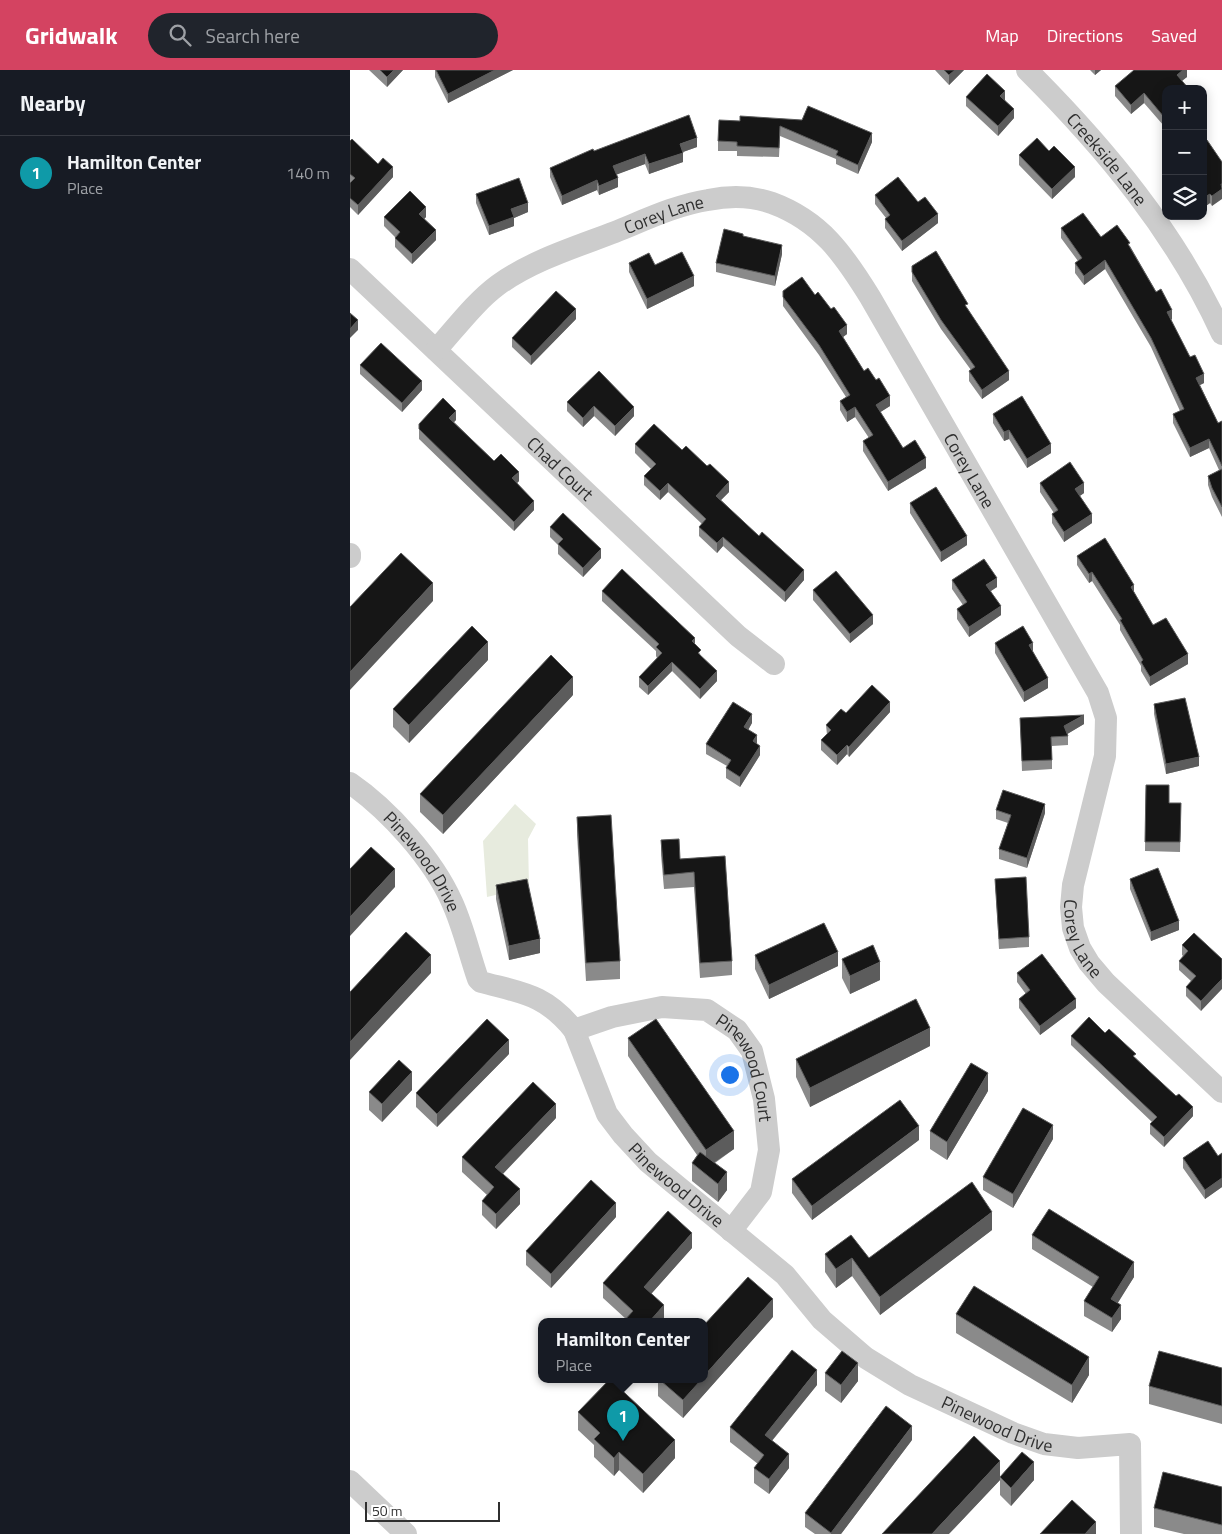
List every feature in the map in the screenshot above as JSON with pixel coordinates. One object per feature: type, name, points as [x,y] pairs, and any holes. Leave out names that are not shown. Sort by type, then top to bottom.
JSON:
[{"type":"street","name":"Creekside Lane","points":[[1027,70],[1118,167],[1137,192],[1187,266],[1222,334]]},
{"type":"street","name":"Corey Lane","points":[[436,350],[485,296],[498,285],[529,266],[683,205],[729,198],[751,198],[770,202],[790,211],[831,240],[847,260],[870,297],[1098,693],[1106,718],[1105,756],[1073,885],[1071,908],[1073,928],[1080,948],[1089,964],[1106,983],[1222,1092]]},
{"type":"street","name":"Chad Court","points":[[350,269],[738,636],[774,664]]},
{"type":"street","name":"Pinewood Drive","points":[[350,783],[370,798],[406,834],[436,873],[452,902],[478,979],[481,982],[532,995],[566,1020],[574,1030],[607,1114],[648,1162],[731,1232],[743,1238],[785,1275],[822,1320],[866,1358],[910,1386],[1013,1433],[1044,1444],[1078,1448],[1130,1444],[1130,1534]]},
{"type":"street","name":"Pinewood Court","points":[[574,1030],[612,1017],[662,1007],[707,1010],[737,1030],[752,1051],[764,1099],[769,1150],[761,1192],[731,1232]]},
{"type":"street","points":[[350,1481],[406,1534]]},
{"type":"shaded area","points":[[515,804],[536,824],[528,839],[529,887],[487,897],[483,841]]},
{"type":"building","points":[[380,70],[394,70],[387,77]]},
{"type":"building","points":[[436,70],[495,70],[448,94]]},
{"type":"building","points":[[944,70],[955,70],[949,75]]},
{"type":"building","points":[[1134,70],[1183,70],[1177,75],[1186,85],[1162,85],[1162,115],[1144,93],[1131,105],[1115,86]]},
{"type":"building","points":[[987,74],[1005,91],[1000,96],[1014,109],[998,126],[966,97]]},
{"type":"building","points":[[808,106],[872,133],[858,165],[836,155],[838,151],[780,126],[779,148],[737,146],[737,142],[718,141],[719,120],[740,121],[740,116],[802,120]]},
{"type":"building","points":[[689,115],[697,138],[680,144],[683,153],[649,164],[645,154],[613,166],[618,178],[599,186],[597,180],[562,196],[550,168],[593,149],[594,151]]},
{"type":"building","points":[[1037,138],[1049,151],[1054,146],[1075,167],[1052,189],[1019,155]]},
{"type":"building","points":[[352,139],[378,164],[383,158],[393,167],[358,205],[350,198],[350,183],[355,178],[350,174],[350,141]]},
{"type":"building","points":[[1207,140],[1222,162],[1222,189],[1212,196],[1210,194],[1207,196]]},
{"type":"building","points":[[898,177],[918,202],[925,197],[938,214],[902,241],[885,219],[890,215],[875,195]]},
{"type":"building","points":[[519,178],[528,203],[511,209],[514,217],[489,226],[476,194]]},
{"type":"building","points":[[410,191],[426,207],[419,214],[436,230],[412,254],[395,238],[400,232],[384,217]]},
{"type":"building","points":[[1083,213],[1101,237],[1117,225],[1130,243],[1128,244],[1156,292],[1161,289],[1172,310],[1167,312],[1190,357],[1195,355],[1204,374],[1196,378],[1218,423],[1222,421],[1222,466],[1209,439],[1190,448],[1173,414],[1184,409],[1151,338],[1105,260],[1084,276],[1075,263],[1082,258],[1061,228]]},
{"type":"building","points":[[724,229],[743,234],[743,236],[782,245],[775,276],[716,263]]},
{"type":"building","points":[[936,251],[968,304],[965,305],[1009,371],[982,390],[969,371],[975,367],[941,320],[912,272],[912,266]]},
{"type":"building","points":[[682,252],[694,276],[647,299],[629,263],[649,253],[655,265]]},
{"type":"building","points":[[802,277],[815,295],[818,292],[831,309],[834,307],[847,325],[839,331],[864,371],[868,368],[876,380],[879,378],[890,396],[876,405],[903,448],[915,440],[926,458],[888,482],[863,441],[873,435],[855,407],[847,412],[840,401],[850,395],[819,345],[783,297],[783,291]]},
{"type":"building","points":[[556,291],[576,309],[531,356],[512,338]]},
{"type":"building","points":[[350,313],[358,320],[350,329]]},
{"type":"building","points":[[381,343],[422,381],[402,403],[360,365]]},
{"type":"building","points":[[599,371],[634,407],[615,426],[594,406],[583,418],[567,402]]},
{"type":"building","points":[[1022,396],[1051,444],[1027,459],[1009,430],[1004,432],[993,414]]},
{"type":"building","points":[[443,398],[456,411],[449,418],[494,461],[501,454],[519,472],[512,478],[534,501],[514,522],[419,429],[419,424]]},
{"type":"building","points":[[654,424],[682,450],[686,446],[707,466],[710,464],[729,482],[716,496],[759,536],[762,532],[804,570],[785,592],[723,537],[717,543],[699,527],[706,519],[668,483],[660,491],[644,476],[656,464],[635,444]]},
{"type":"building","points":[[1070,462],[1084,483],[1075,489],[1092,514],[1064,532],[1052,514],[1058,510],[1040,483]]},
{"type":"building","points":[[1222,469],[1222,507],[1208,476]]},
{"type":"building","points":[[936,487],[967,536],[941,552],[910,503]]},
{"type":"building","points":[[563,513],[601,549],[583,568],[558,544],[563,539],[550,527]]},
{"type":"building","points":[[1105,538],[1134,585],[1131,587],[1153,625],[1166,618],[1188,654],[1150,677],[1141,662],[1143,660],[1120,620],[1122,619],[1092,572],[1089,574],[1077,556]]},
{"type":"building","points":[[401,553],[433,583],[350,672],[350,607]]},
{"type":"building","points":[[984,559],[997,578],[986,585],[1001,606],[969,627],[957,609],[967,602],[952,580]]},
{"type":"building","points":[[622,569],[695,638],[692,641],[701,650],[698,653],[717,671],[700,689],[672,662],[648,686],[639,677],[662,653],[656,647],[659,644],[602,591]]},
{"type":"building","points":[[836,571],[873,615],[850,634],[813,590]]},
{"type":"building","points":[[472,626],[488,642],[409,725],[393,709]]},
{"type":"building","points":[[1023,626],[1033,643],[1029,645],[1048,678],[1024,692],[995,643]]},
{"type":"building","points":[[551,655],[573,677],[443,815],[420,794]]},
{"type":"building","points":[[872,685],[890,702],[849,747],[847,745],[837,755],[821,740],[831,730],[826,725],[841,709],[846,713]]},
{"type":"building","points":[[1185,698],[1199,757],[1166,764],[1154,704]]},
{"type":"building","points":[[733,702],[752,714],[744,727],[757,735],[753,741],[760,746],[740,777],[726,768],[731,760],[706,744]]},
{"type":"building","points":[[1084,715],[1064,726],[1068,736],[1051,737],[1052,760],[1022,761],[1020,718]]},
{"type":"building","points":[[1146,785],[1169,785],[1169,803],[1181,803],[1180,842],[1145,842]]},
{"type":"building","points":[[1003,790],[1045,804],[1027,858],[999,849],[1011,815],[996,810]]},
{"type":"building","points":[[611,815],[620,961],[586,963],[577,817]]},
{"type":"building","points":[[679,839],[680,859],[725,856],[732,961],[700,963],[694,872],[664,875],[661,840]]},
{"type":"building","points":[[371,847],[395,869],[350,917],[350,869]]},
{"type":"building","points":[[1158,868],[1179,921],[1151,932],[1130,879]]},
{"type":"building","points":[[1026,877],[1029,937],[999,939],[995,879]]},
{"type":"building","points":[[527,879],[540,939],[509,946],[496,885]]},
{"type":"building","points":[[824,923],[838,952],[769,985],[755,955]]},
{"type":"building","points":[[406,932],[431,955],[350,1042],[350,992]]},
{"type":"building","points":[[1194,933],[1222,959],[1222,979],[1201,1001],[1186,987],[1196,976],[1179,961],[1188,951],[1182,945]]},
{"type":"building","points":[[873,945],[880,962],[850,976],[842,959]]},
{"type":"building","points":[[1042,954],[1076,999],[1040,1026],[1019,999],[1030,990],[1017,973]]},
{"type":"building","points":[[916,999],[930,1028],[810,1088],[796,1059]]},
{"type":"building","points":[[1089,1017],[1105,1033],[1109,1029],[1136,1054],[1133,1056],[1176,1096],[1179,1094],[1193,1107],[1164,1137],[1150,1124],[1157,1117],[1071,1036]]},
{"type":"building","points":[[487,1019],[509,1040],[437,1114],[416,1093]]},
{"type":"building","points":[[656,1019],[734,1131],[706,1150],[628,1038]]},
{"type":"building","points":[[399,1060],[412,1072],[382,1104],[369,1092]]},
{"type":"building","points":[[971,1063],[988,1073],[947,1142],[930,1131]]},
{"type":"building","points":[[533,1082],[556,1104],[495,1167],[520,1189],[496,1214],[482,1201],[494,1187],[462,1157]]},
{"type":"building","points":[[900,1100],[919,1126],[812,1206],[792,1179]]},
{"type":"building","points":[[1023,1108],[1053,1125],[1013,1194],[983,1177]]},
{"type":"building","points":[[1208,1141],[1218,1156],[1222,1153],[1222,1178],[1205,1190],[1183,1158]]},
{"type":"building","points":[[700,1152],[727,1172],[718,1184],[692,1163]]},
{"type":"building","points":[[591,1180],[616,1203],[551,1274],[526,1251]]},
{"type":"building","points":[[972,1182],[992,1212],[880,1297],[852,1258],[836,1269],[825,1254],[851,1235],[869,1258]]},
{"type":"building","points":[[1049,1209],[1134,1262],[1111,1299],[1121,1305],[1112,1318],[1084,1301],[1099,1277],[1032,1235]]},
{"type":"building","points":[[668,1211],[692,1233],[644,1287],[664,1305],[653,1318],[627,1318],[633,1311],[603,1283]]},
{"type":"building","points":[[748,1277],[773,1299],[708,1372],[708,1321]]},
{"type":"building","points":[[974,1286],[1089,1357],[1072,1385],[956,1314]]},
{"type":"building","points":[[792,1350],[817,1370],[765,1435],[789,1454],[769,1479],[754,1468],[764,1455],[730,1427]]},
{"type":"building","points":[[842,1351],[858,1363],[841,1385],[825,1373]]},
{"type":"building","points":[[1159,1351],[1222,1368],[1222,1406],[1149,1386]]},
{"type":"building","points":[[606,1383],[614,1383],[675,1440],[643,1474],[619,1452],[614,1458],[594,1439],[600,1433],[578,1412]]},
{"type":"building","points":[[663,1383],[698,1383],[683,1400]]},
{"type":"building","points":[[886,1406],[912,1426],[831,1533],[805,1513]]},
{"type":"building","points":[[974,1436],[1000,1461],[932,1534],[882,1534]]},
{"type":"building","points":[[1022,1452],[1034,1462],[1011,1488],[1000,1477]]},
{"type":"building","points":[[1163,1472],[1222,1487],[1222,1525],[1154,1508]]},
{"type":"building","points":[[1072,1500],[1096,1522],[1085,1534],[1040,1534]]},
{"type":"place","name":"Hamilton Center","points":[[623,1441]]}]
